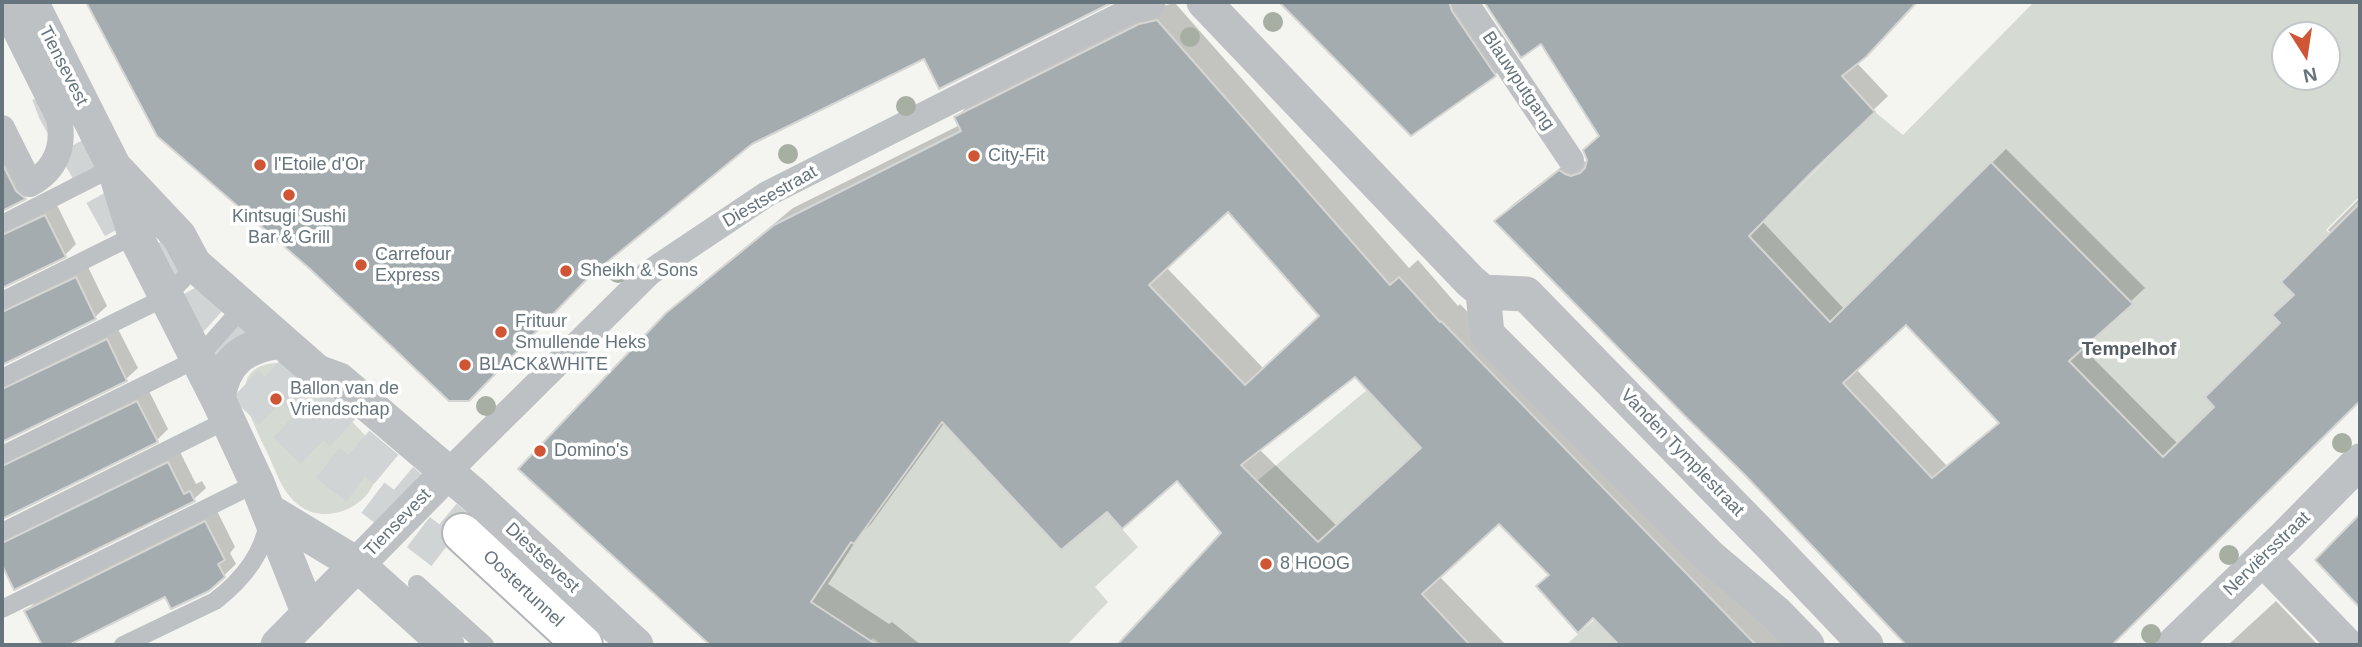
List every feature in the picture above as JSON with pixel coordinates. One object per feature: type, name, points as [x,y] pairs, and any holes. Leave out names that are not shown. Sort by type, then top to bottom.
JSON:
[{"type":"main road","name":"Oostertunnel","points":[[544,645],[453,542],[583,645]]},
{"type":"street","name":"Tiensevest","points":[[31,2],[114,167],[146,224],[166,297],[263,497],[358,565],[447,472],[339,380],[317,372],[281,341],[194,264],[179,236],[146,224]]},
{"type":"street","points":[[1204,2],[1483,292],[1488,334],[1710,557],[1776,613],[1807,645]]},
{"type":"street","name":"Blauwputgang","points":[[1465,2],[1571,160]]},
{"type":"street","name":"Diestsestraat","points":[[447,472],[649,273],[767,194],[1145,3]]},
{"type":"street","points":[[2,4],[59,118],[59,153],[46,173],[30,184],[2,128]]},
{"type":"street","name":"Vanden Tymplestraat","points":[[1483,292],[1525,293],[1866,645]]},
{"type":"street","points":[[223,410],[222,380],[232,363],[258,345],[281,341]]},
{"type":"street","name":"Nerviërsstraat","points":[[2173,645],[2360,461]]},
{"type":"street","name":"Diestsevest","points":[[447,472],[636,645]]},
{"type":"street","points":[[263,497],[309,614]]},
{"type":"street","points":[[2263,559],[2346,645]]},
{"type":"street","points":[[278,645],[358,565],[447,645]]},
{"type":"lane","points":[[2,224],[114,167]]},
{"type":"lane","points":[[2,301],[146,224]]},
{"type":"lane","points":[[2,378],[166,297],[194,264]]},
{"type":"lane","points":[[2,455],[197,359],[243,307]]},
{"type":"lane","points":[[2,532],[223,410]]},
{"type":"lane","points":[[2,609],[263,497],[266,534],[260,549],[240,580],[215,601],[123,645]]},
{"type":"lane","points":[[418,584],[485,645]]},
{"type":"shaded area","points":[[2034,2],[2360,2],[2360,196],[2326,230],[2348,252],[2273,315],[2280,323],[2206,397],[2214,407],[2144,473],[2047,434],[2007,178],[1991,162],[1814,338],[1736,249],[1875,112],[1903,135]]},
{"type":"shaded area","points":[[276,363],[290,367],[323,395],[369,439],[375,449],[375,478],[370,490],[351,508],[325,514],[312,512],[294,501],[280,481],[255,427],[246,398],[250,375],[259,367]]},
{"type":"shaded area","points":[[1367,390],[1421,448],[1317,542],[1257,481]]},
{"type":"shaded area","points":[[942,422],[1061,550],[1107,512],[1138,547],[1095,587],[1108,602],[1067,645],[882,645],[873,638],[870,641],[805,611],[819,590],[794,505],[854,544]]},
{"type":"shaded area","points":[[1594,620],[1618,645],[1566,645]]},
{"type":"building","points":[[86,2],[1113,2],[939,89],[924,59],[752,144],[590,276],[469,401],[449,401],[309,268],[157,136]]},
{"type":"building","points":[[1279,2],[1449,2],[1452,11],[1496,76],[1411,136]]},
{"type":"building","points":[[1484,2],[1917,2],[1866,57],[1842,76],[1875,112],[1749,236],[1830,322],[1991,162],[2133,304],[2069,361],[2163,457],[2214,407],[2205,397],[2280,323],[2272,315],[2294,295],[2281,282],[2360,203],[2360,401],[2112,645],[1906,645],[1745,475],[1494,221],[1559,170],[1571,176],[1580,173],[1587,160],[1583,150],[1599,136],[1541,44],[1521,58]],"holes":[[[1906,325],[1999,423],[1932,478],[1843,383]]]},
{"type":"building","points":[[1157,20],[1390,285],[1399,277],[1756,645],[1619,645],[1593,618],[1578,633],[1536,586],[1549,575],[1499,524],[1422,594],[1470,645],[1117,645],[1221,533],[1177,481],[1122,529],[1107,512],[1061,550],[942,422],[854,544],[851,542],[811,602],[877,645],[710,645],[518,469],[666,313],[774,225],[961,131],[954,117],[1139,24]],"holes":[[[1228,212],[1319,316],[1245,385],[1149,285]],[[1355,377],[1421,448],[1318,542],[1241,465]]]},
{"type":"building","points":[[2,163],[16,191],[26,199],[2,211]]},
{"type":"building","points":[[45,215],[66,257],[2,288],[2,235]]},
{"type":"building","points":[[76,277],[96,319],[2,365],[2,312]]},
{"type":"building","points":[[107,339],[127,381],[2,442],[2,389]]},
{"type":"building","points":[[137,401],[158,442],[2,519],[2,466]]},
{"type":"building","points":[[168,462],[184,494],[190,491],[195,501],[14,590],[2,565],[2,543]]},
{"type":"building","points":[[2360,514],[2360,608],[2315,560]]},
{"type":"building","points":[[205,521],[225,560],[218,564],[225,577],[209,591],[171,609],[165,597],[69,645],[42,645],[24,611]]},
{"type":"tunnel","points":[[50,93],[57,111],[131,244]]},
{"type":"tunnel","points":[[162,241],[193,297],[350,439],[462,533]]},
{"type":"tunnel","points":[[204,345],[326,462],[443,551]]},
{"type":"place","name":"City-Fit","points":[[974,156]]},
{"type":"place","name":"l'Etoile d'Or","points":[[260,165]]},
{"type":"place","name":"Kintsugi Sushi Bar & Grill","points":[[289,195]]},
{"type":"place","name":"Carrefour Express","points":[[361,265]]},
{"type":"place","name":"Sheikh & Sons","points":[[566,271]]},
{"type":"place","name":"Frituur Smullende Heks","points":[[501,332]]},
{"type":"place","name":"BLACK&WHITE","points":[[465,365]]},
{"type":"place","name":"Ballon van de Vriendschap","points":[[276,399]]},
{"type":"place","name":"Domino's","points":[[540,451]]},
{"type":"place","name":"8 HOOG","points":[[1266,564]]},
{"type":"district","name":"Tempelhof","points":[[2129,350]]}]
